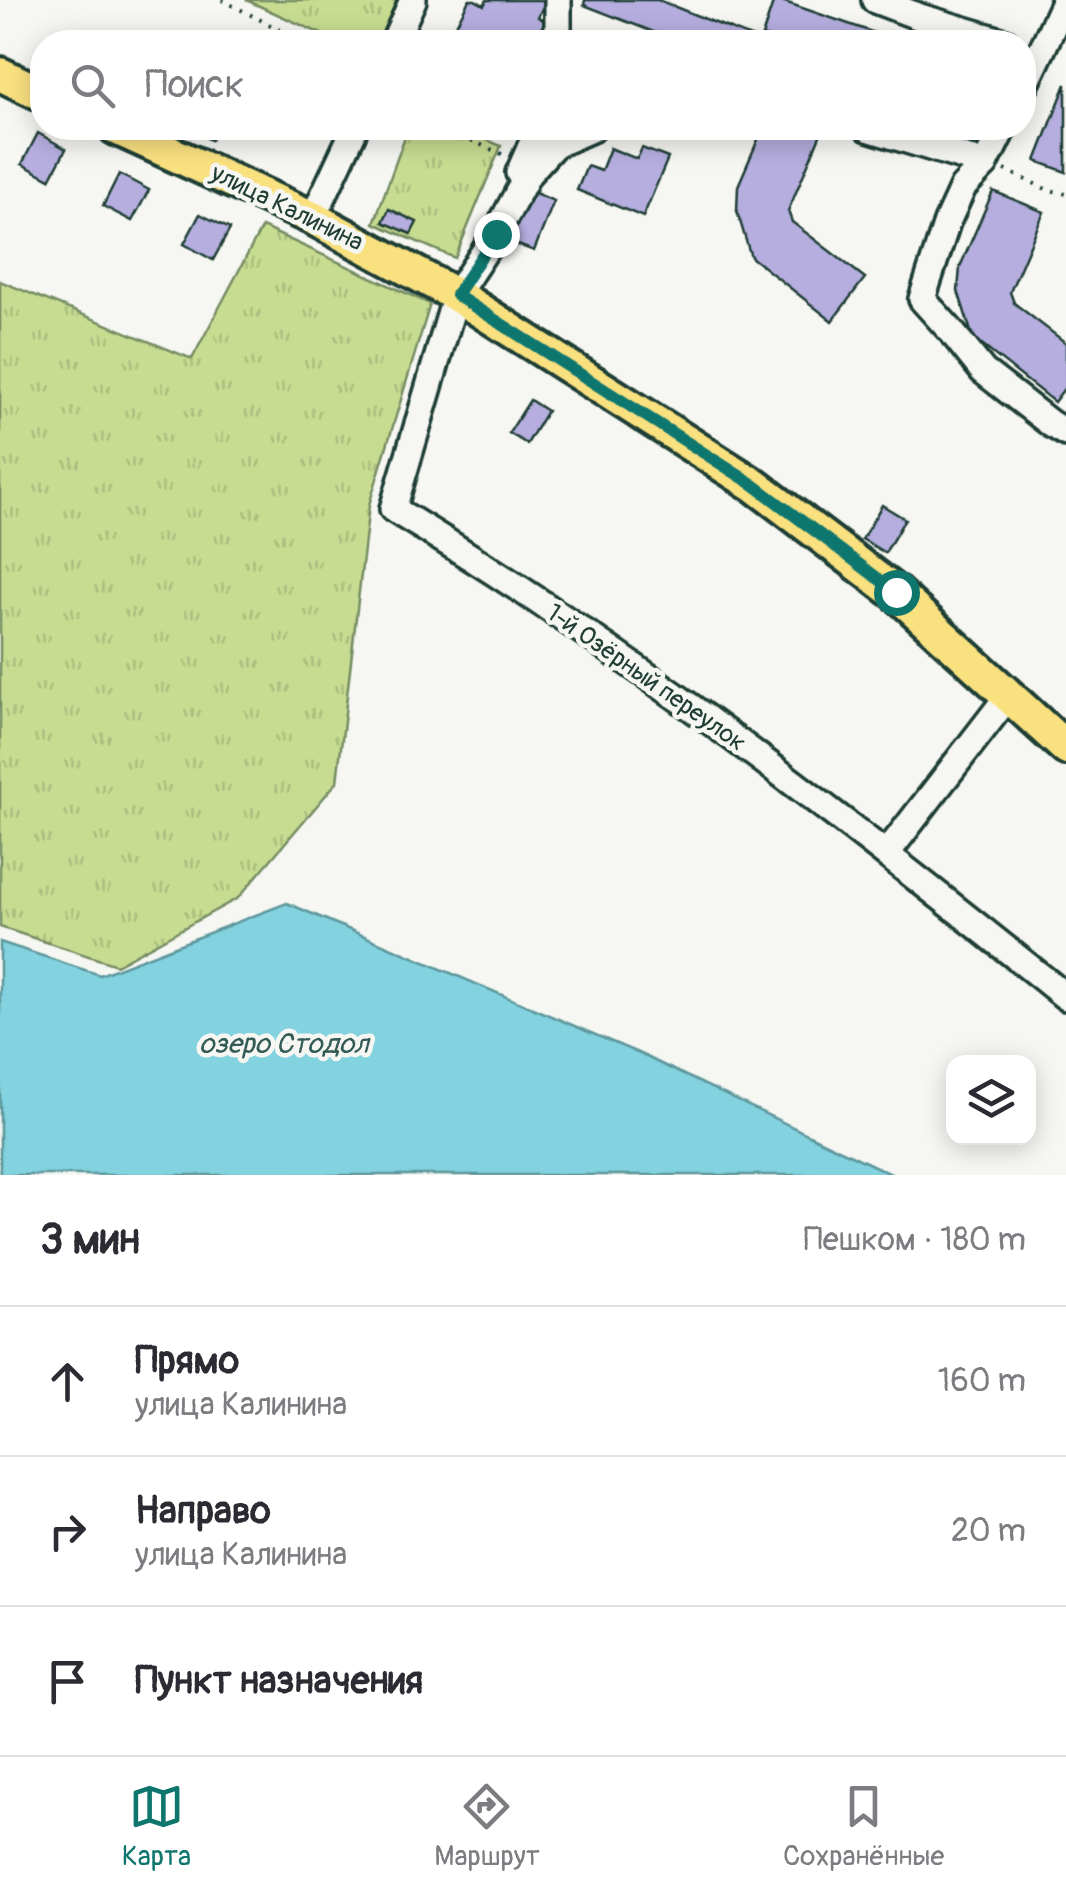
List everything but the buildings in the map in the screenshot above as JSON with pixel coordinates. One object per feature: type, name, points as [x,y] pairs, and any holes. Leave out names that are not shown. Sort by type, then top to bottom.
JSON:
[{"type":"main road","points":[[0,74],[30,88]]},
{"type":"main road","name":"улица Калинина","points":[[142,140],[314,218],[456,295],[754,485],[896,592],[1066,748]]},
{"type":"street","points":[[400,30],[414,0]]},
{"type":"street","points":[[558,0],[558,30]]},
{"type":"street","points":[[876,0],[965,30]]},
{"type":"street","points":[[1036,45],[1065,0]]},
{"type":"street","points":[[314,218],[350,140]]},
{"type":"street","points":[[496,234],[523,163],[543,140]]},
{"type":"street","points":[[456,295],[496,234],[544,140]]},
{"type":"street","points":[[907,140],[984,164]]},
{"type":"street","points":[[997,140],[984,164],[962,188],[922,299],[983,371],[1066,432]]},
{"type":"street","name":"1-й Озёрный переулок","points":[[456,295],[393,509],[650,676],[887,853],[1066,997]]},
{"type":"street","points":[[887,853],[1009,695]]},
{"type":"path","points":[[222,0],[280,30]]},
{"type":"path","points":[[470,140],[523,163]]},
{"type":"path","points":[[984,164],[1066,194]]},
{"type":"green space","points":[[246,0],[399,0],[385,30],[312,30]]},
{"type":"green space","points":[[404,140],[487,140],[501,146],[455,258],[374,223]]},
{"type":"green space","points":[[262,227],[430,304],[369,505],[337,782],[238,898],[116,965],[0,927],[0,281],[192,359]]},
{"type":"water","name":"озеро Стодол","points":[[287,903],[640,1054],[893,1175],[0,1175],[0,942],[100,975]]},
{"type":"route","points":[[496,234],[456,295],[754,485],[896,592]]}]
